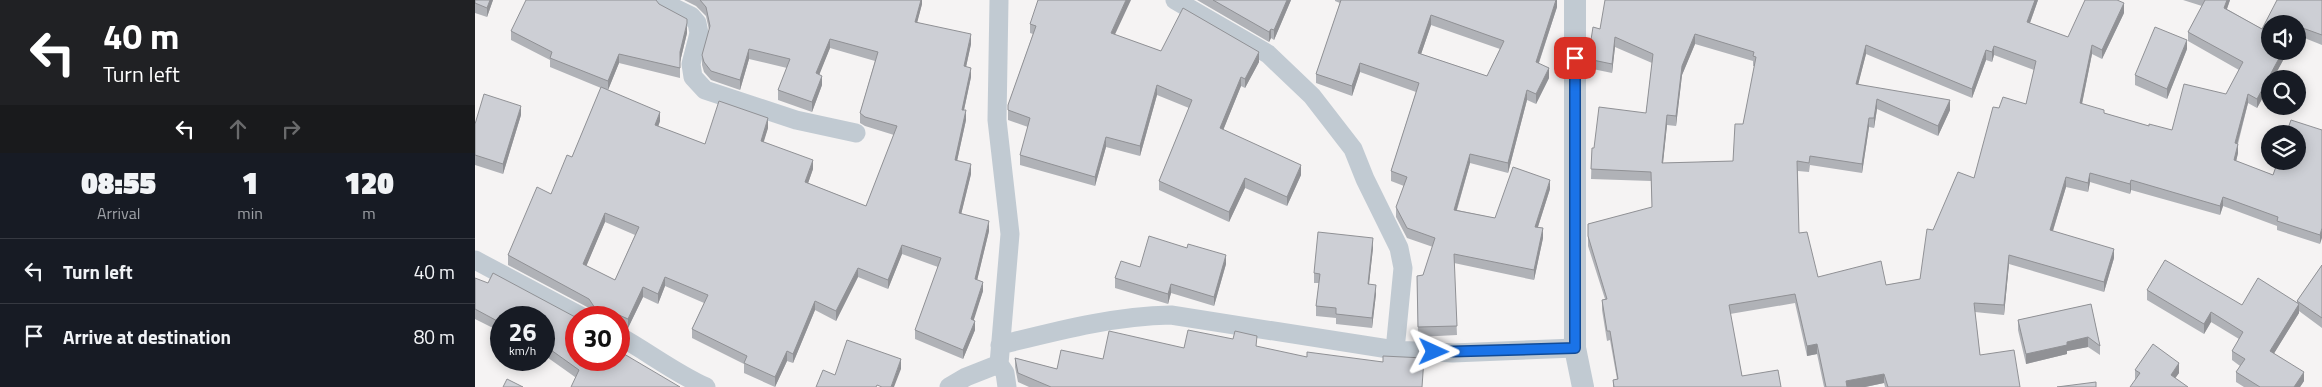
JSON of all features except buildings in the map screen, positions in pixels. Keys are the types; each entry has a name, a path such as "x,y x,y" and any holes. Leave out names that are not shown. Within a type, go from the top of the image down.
{"street":[{"path":"662,0 664,4 691,16 697,23 699,33 691,64 693,77 705,90 796,120 856,133"},
{"path":"999,0 997,120 1010,234 999,364 1005,374 1007,387"},
{"path":"1175,0 1268,54 1312,96 1353,149 1399,248 1403,268 1395,350"},
{"path":"1575,0 1575,348 1583,387"},
{"path":"475,260 565,308"},
{"path":"1000,345 1096,322 1141,316 1171,315 1395,350 1453,353 1575,348"},
{"path":"630,342 649,352 683,377 706,387"},
{"path":"949,387 965,377 999,364"}],"route":[{"path":"1434,352 1453,353 1575,348 1575,58"}]}
